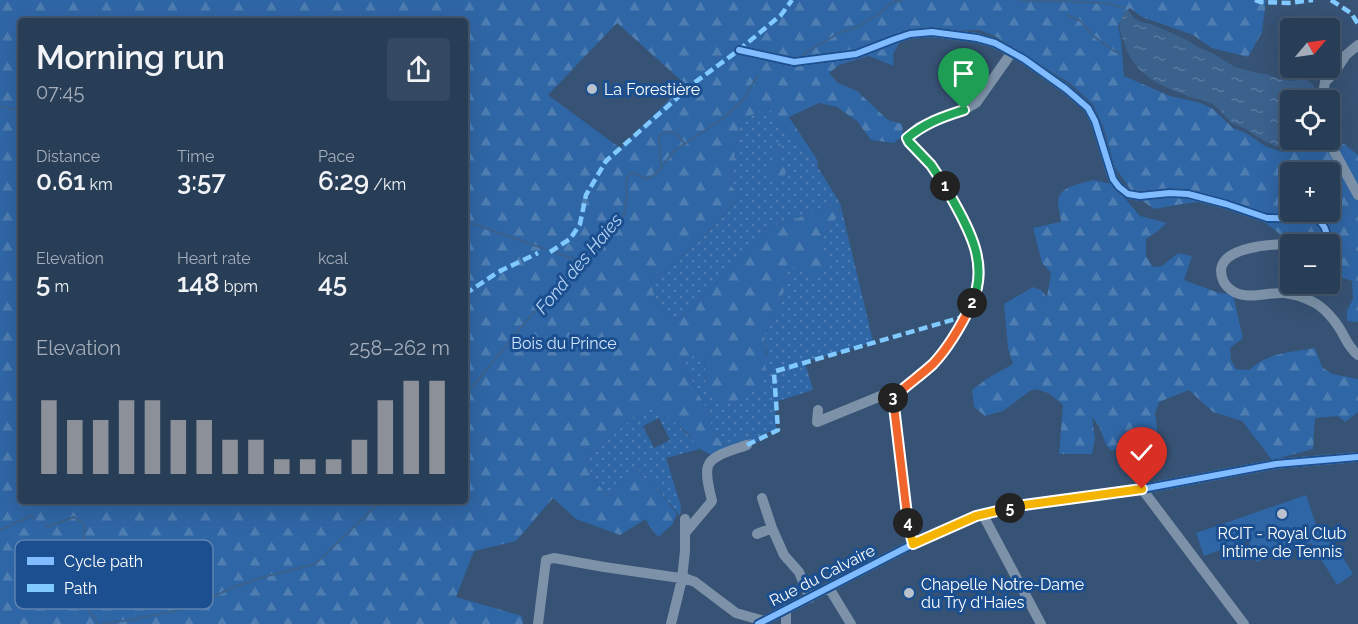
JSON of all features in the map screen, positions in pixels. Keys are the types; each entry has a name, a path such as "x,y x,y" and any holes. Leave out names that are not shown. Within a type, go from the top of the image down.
{"street":[{"path":"739,50 794,62 856,54 910,34 932,32 977,38 995,43 1066,88 1088,108 1095,122 1113,179 1128,194 1140,196 1188,194 1226,204 1267,219 1317,219 1327,234"},
{"path":"1324,90 1325,82 1346,55 1358,45"},
{"path":"893,398 934,363 946,347 966,316 977,289 980,272 971,238 961,216 931,165 907,138 934,120 964,110 976,103 1012,52"},
{"path":"1333,150 1358,195"},
{"path":"1280,244 1236,252 1228,256 1223,262 1221,277 1225,285 1241,295 1280,293"},
{"path":"1288,294 1316,304 1332,318 1348,345 1358,355"},
{"path":"818,410 817,422 888,393 893,398 907,521 913,544"},
{"path":"685,533 712,501 708,466 713,459 724,453 747,446"},
{"name":"Rue du Calvaire","path":"538,624 546,561 554,558 687,579 736,613 761,622 913,544 976,516 1024,505 1142,489 1276,464 1358,456"},
{"path":"1142,489 1244,624"},
{"name":"Rue du Calvaire","path":"762,498 784,555 799,572 810,598"},
{"path":"983,515 1041,624"},
{"path":"671,624 682,579 685,519"},
{"path":"758,534 772,528"},
{"path":"829,588 851,624"},
{"path":"786,609 786,624"}],"green space":[{"name":"Bois du Prince","path":"0,0 1266,0 1262,32 1248,57 1212,48 1193,35 1142,17 1130,8 1124,13 1118,27 1124,76 1170,96 1201,103 1213,109 1233,128 1246,133 1265,146 1282,152 1340,150 1340,145 1344,144 1358,155 1358,322 1347,321 1347,311 1353,299 1352,281 1340,277 1340,234 1280,234 1250,211 1208,201 1154,209 1134,195 1115,167 1103,126 1093,104 1071,84 995,36 979,30 941,31 902,38 893,54 894,66 869,56 839,65 829,73 838,83 857,91 888,120 902,124 903,135 894,143 871,140 857,121 837,107 819,103 789,117 818,161 817,166 768,107 740,121 730,185 739,195 698,241 651,281 661,310 678,319 696,304 769,227 840,203 839,214 819,242 828,260 821,270 809,279 801,270 787,264 782,299 764,335 766,361 761,387 732,403 716,401 706,389 704,352 682,360 711,415 711,429 720,438 722,444 771,435 720,460 700,449 685,431 649,403 587,459 591,474 607,496 613,494 618,482 637,464 641,476 652,482 677,514 672,525 658,537 646,519 620,535 576,519 553,498 516,541 474,551 456,597 522,616 523,624 0,624","holes":["617,23 685,84 620,148 548,95"]},
{"path":"768,107 817,166 840,203 769,227 696,304 678,319 671,317 665,314 658,305 651,281 699,241 739,195 730,185 740,121"},
{"path":"779,142 782,146 777,160 787,170 784,177 772,182 767,178 767,164 773,159 772,145"},
{"path":"1094,180 1111,184 1140,216 1167,223 1146,239 1146,256 1153,267 1162,266 1178,253 1192,256 1184,280 1216,292 1233,295 1243,338 1230,348 1231,360 1236,369 1249,370 1271,357 1315,348 1322,367 1332,374 1358,379 1358,412 1345,422 1338,416 1315,418 1313,449 1272,460 1242,421 1213,412 1189,390 1159,402 1155,413 1158,435 1151,444 1135,447 1126,445 1112,451 1106,445 1099,426 1092,417 1095,439 1092,454 1059,454 1063,405 1050,394 1037,389 1030,391 1003,411 985,416 974,407 972,390 1013,364 1008,348 1004,304 1033,287 1041,290 1047,297 1051,273 1042,263 1033,228 1060,222 1058,201 1062,192 1072,186"},
{"path":"840,203 873,341 805,362 813,390 775,402 776,429 756,438 721,444 720,438 711,429 711,415 682,360 704,351 706,389 767,355 764,335 782,299 787,263 801,270 827,260 819,242 839,214"},
{"path":"649,402 663,412 700,449 666,458 681,506 680,516 652,482 641,476 637,465 618,482 613,494 607,496 591,474 587,459","holes":["659,418 670,440 654,448 643,426"]},
{"name":"RCIT - Royal Club Intime de Tennis","path":"1306,495 1321,539 1330,536 1353,574 1337,585 1311,543 1256,562 1248,540 1204,556 1196,533"}],"water":[{"path":"1128,10 1134,18 1141,22 1183,38 1235,67 1280,79 1309,81 1314,86 1313,90 1280,90 1280,147 1273,145 1232,123 1212,104 1188,97 1145,74 1133,62 1125,45 1121,35 1121,20"}],"waterway":[{"name":"Fond des Haies","path":"802,58 803,54 841,32 859,26 893,2 902,0"},
{"name":"Fond des Haies","path":"1020,0 1107,3 1124,8"},
{"path":"1067,15 1081,21 1092,35 1120,53"},
{"name":"Fond des Haies","path":"468,392 528,319 594,252 624,215 626,180 631,172 647,179 653,176 674,151 722,119 743,100 758,75"},
{"path":"0,106 18,110"},
{"path":"661,168 659,136 665,132 676,133 685,144"},
{"path":"468,222 545,249"},
{"path":"554,252 583,262"},
{"name":"Fond des Haies","path":"213,597 267,576 315,564 378,504"},
{"name":"Fond des Haies","path":"0,530 31,516 34,518"},
{"name":"Fond des Haies","path":"45,525 48,527 74,517 85,525 84,540"},
{"name":"Fond des Haies","path":"88,609 98,624"},
{"name":"Fond des Haies","path":"102,624 183,609"}],"marked path":[{"path":"550,252 570,239 580,224 586,195 606,161 694,83 781,15 792,0"},
{"path":"1255,0 1289,3 1313,0"},
{"path":"1331,0 1351,13 1358,24"},
{"path":"468,292 498,272 538,253"},
{"path":"747,445 778,430 774,373 776,371 966,316"}],"cycle path":[{"path":"739,50 794,62 856,54 910,34 932,32 977,38 995,43 1024,59 1088,108 1095,121 1113,179 1128,194 1140,196 1188,194 1267,218 1317,219 1323,225 1326,234"},
{"path":"758,624 913,544 976,516 1024,505 1142,489 1276,464 1358,457"}],"place":[{"name":"La Forestière","path":"592,89"},
{"name":"RCIT - Royal Club Intime de Tennis","path":"1282,514"},
{"name":"Chapelle Notre-Dame du Try d'Haies","path":"909,593"}],"route":[{"path":"964,110 934,120 907,138 931,165 945,186 971,238 980,272 977,289 966,316 946,347 934,363 893,398 907,521 913,544 976,516 1024,505 1142,489"}]}
